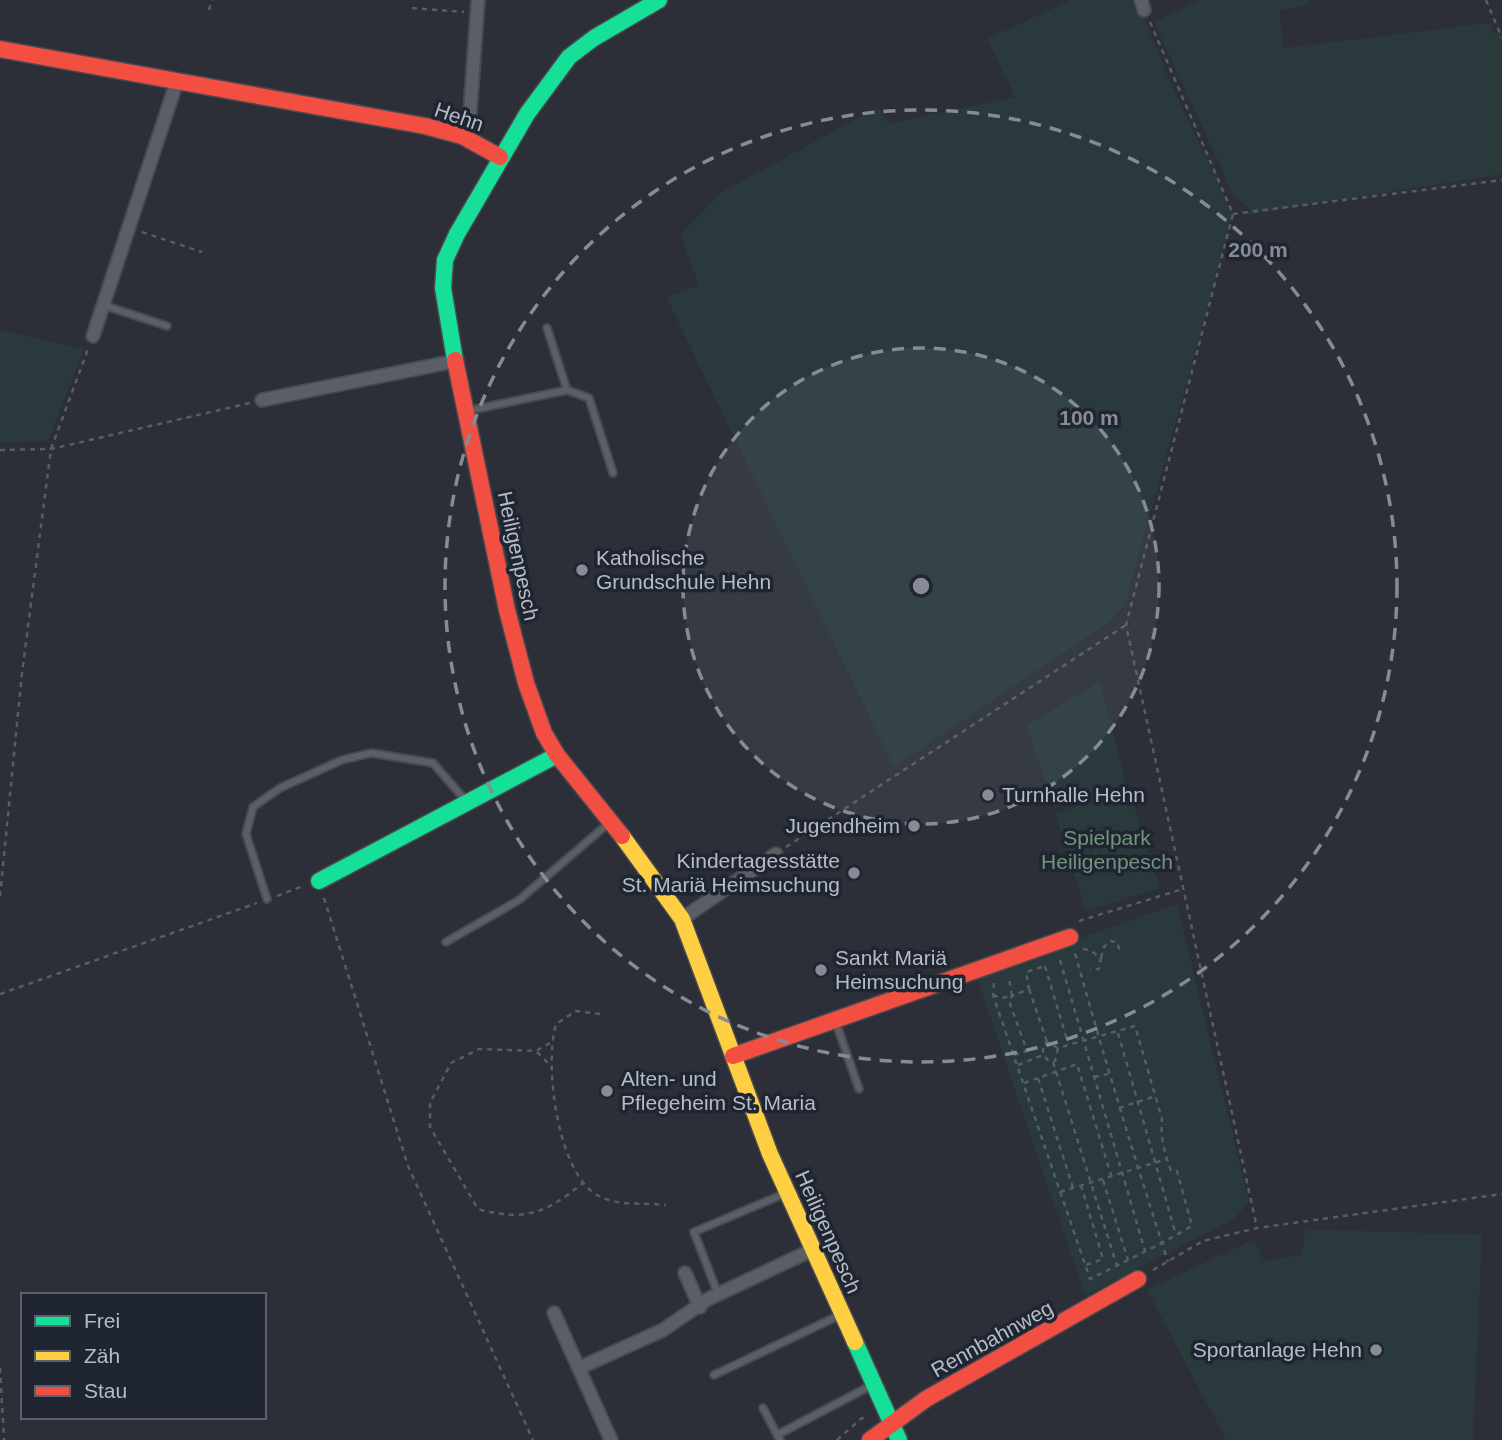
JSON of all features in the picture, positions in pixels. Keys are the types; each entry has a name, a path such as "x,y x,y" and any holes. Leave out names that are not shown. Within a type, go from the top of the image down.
{"street":[{"name":"Hehn","path":"0,49 461,136 500,157 569,57 594,38 659,0"},
{"path":"461,136 470,113 478,6"},
{"path":"93,336 177,81"},
{"name":"Heiligenpesch","path":"500,157 445,260 443,288 455,361 507,610 526,683 544,733 557,755 611,821 682,919 787,1192 899,1440"},
{"path":"262,400 455,361"},
{"path":"319,881 557,755"},
{"path":"682,919 776,854"},
{"path":"733,1056 1019,956 1072,944"},
{"path":"579,1368 663,1330 718,1294 812,1250"},
{"path":"685,1273 700,1307"},
{"name":"Rennbahnweg","path":"870,1440 926,1399 1138,1279"},
{"path":"554,1313 611,1440"}],"lane":[{"path":"103,305 167,326"},
{"path":"547,328 567,390"},
{"path":"466,411 567,390 589,397 613,473"},
{"path":"267,899 246,834 253,807 280,788 342,760 371,753 433,763 467,802"},
{"path":"446,942 519,900 611,821"},
{"path":"835,1021 859,1088"},
{"path":"718,1294 694,1232 787,1192"},
{"path":"714,1375 842,1314"},
{"path":"763,1408 779,1438 874,1384"}],"path":[{"path":"209,10 212,0"},
{"path":"1486,0 1502,38"},
{"path":"1143,5 1233,214 1126,625 1256,1228"},
{"path":"412,8 478,6"},
{"path":"1233,214 1502,180"},
{"path":"128,228 202,252"},
{"path":"0,897 22,673 51,449 93,336"},
{"path":"0,450 51,449 262,400"},
{"path":"776,854 1126,625"},
{"path":"0,994 319,881 408,1166 533,1440"},
{"path":"1168,1262 1119,1108 1070,930 1074,922 1183,889"},
{"path":"1090,970 1099,970 1104,947 1110,941 1117,942 1120,952"},
{"path":"1024,972 1059,957 1072,944"},
{"path":"1072,944 1090,950 1101,958"},
{"path":"999,978 993,985 993,995 1090,1279 1192,1226 1177,1171 1171,1171 1167,1159 1156,1096 1135,1026 1058,1048 1047,1042 1019,956"},
{"path":"1059,957 1145,1251"},
{"path":"1048,963 1069,1045"},
{"path":"1004,975 1010,974 1012,996 1009,1001 1027,1051 1014,1055"},
{"path":"993,995 1001,998 1029,989"},
{"path":"600,1014 576,1011 556,1024 550,1044 563,1139 583,1183 595,1194 613,1202 666,1205"},
{"path":"1118,1032 1176,1235"},
{"path":"1043,1055 1043,1046 1047,1042"},
{"path":"550,1044 536,1051 479,1049 451,1063 430,1103 430,1127 478,1209 508,1217 536,1213 561,1201 583,1183"},
{"path":"1053,1062 1057,1058 1058,1048"},
{"path":"536,1051 552,1068"},
{"path":"1043,1055 1053,1062 1117,1266"},
{"path":"1018,1065 1043,1055"},
{"path":"1024,1083 1077,1063 1111,1175"},
{"path":"1084,1086 1109,1073"},
{"path":"1038,1078 1073,1188"},
{"path":"1119,1108 1156,1096"},
{"path":"1060,1192 1167,1159"},
{"path":"1103,1178 1128,1260"},
{"path":"1081,1185 1103,1259 1085,1266"},
{"path":"1138,1279 1203,1241 1256,1228 1502,1194"},
{"path":"0,1368 4,1440"}],"green space":[{"path":"1071,0 1137,0 1172,87 1233,214 1125,605 1108,623 894,767 666,297 699,285 680,235 722,192 878,107 888,124 1015,97 987,39"},
{"path":"1201,0 1309,0 1310,5 1280,10 1283,48 1489,23 1494,34 1502,31 1502,174 1247,215 1250,208 1235,198 1154,22"},
{"path":"0,330 84,349 48,441 0,443"},
{"path":"1100,681 1126,783 1054,807 1026,726"},
{"name":"Spielpark Heiligenpesch","path":"1129,790 1160,888 1086,911 1055,813"},
{"path":"1177,904 1249,1202 1234,1219 1085,1296 976,975"},
{"name":"Sportanlage Hehn","path":"1305,1229 1482,1235 1473,1440 1226,1440 1147,1290 1254,1239 1264,1261 1302,1255"}],"traffic: fast":[{"path":"455,360 443,288 445,260 457,234 527,114 569,57 594,38 659,0"},
{"path":"319,881 557,755"},
{"path":"855,1342 899,1440"}],"traffic: slow":[{"path":"622,836 682,919 770,1154 855,1342"}],"traffic: jam":[{"path":"0,49 425,126 462,136 500,157"},
{"path":"455,360 507,610 526,683 544,733 557,755 622,836"},
{"path":"733,1056 1070,937"},
{"path":"870,1440 926,1399 1138,1279"}],"place":[{"name":"Katholische Grundschule Hehn","path":"582,570"},
{"name":"Turnhalle Hehn","path":"988,795"},
{"name":"Jugendheim","path":"914,826"},
{"name":"Kindertagesstätte St. Mariä Heimsuchung","path":"854,873"},
{"name":"Sankt Mariä Heimsuchung","path":"821,970"},
{"name":"Alten- und Pflegeheim St. Maria","path":"607,1091"},
{"name":"Sportanlage Hehn","path":"1376,1350"}]}
